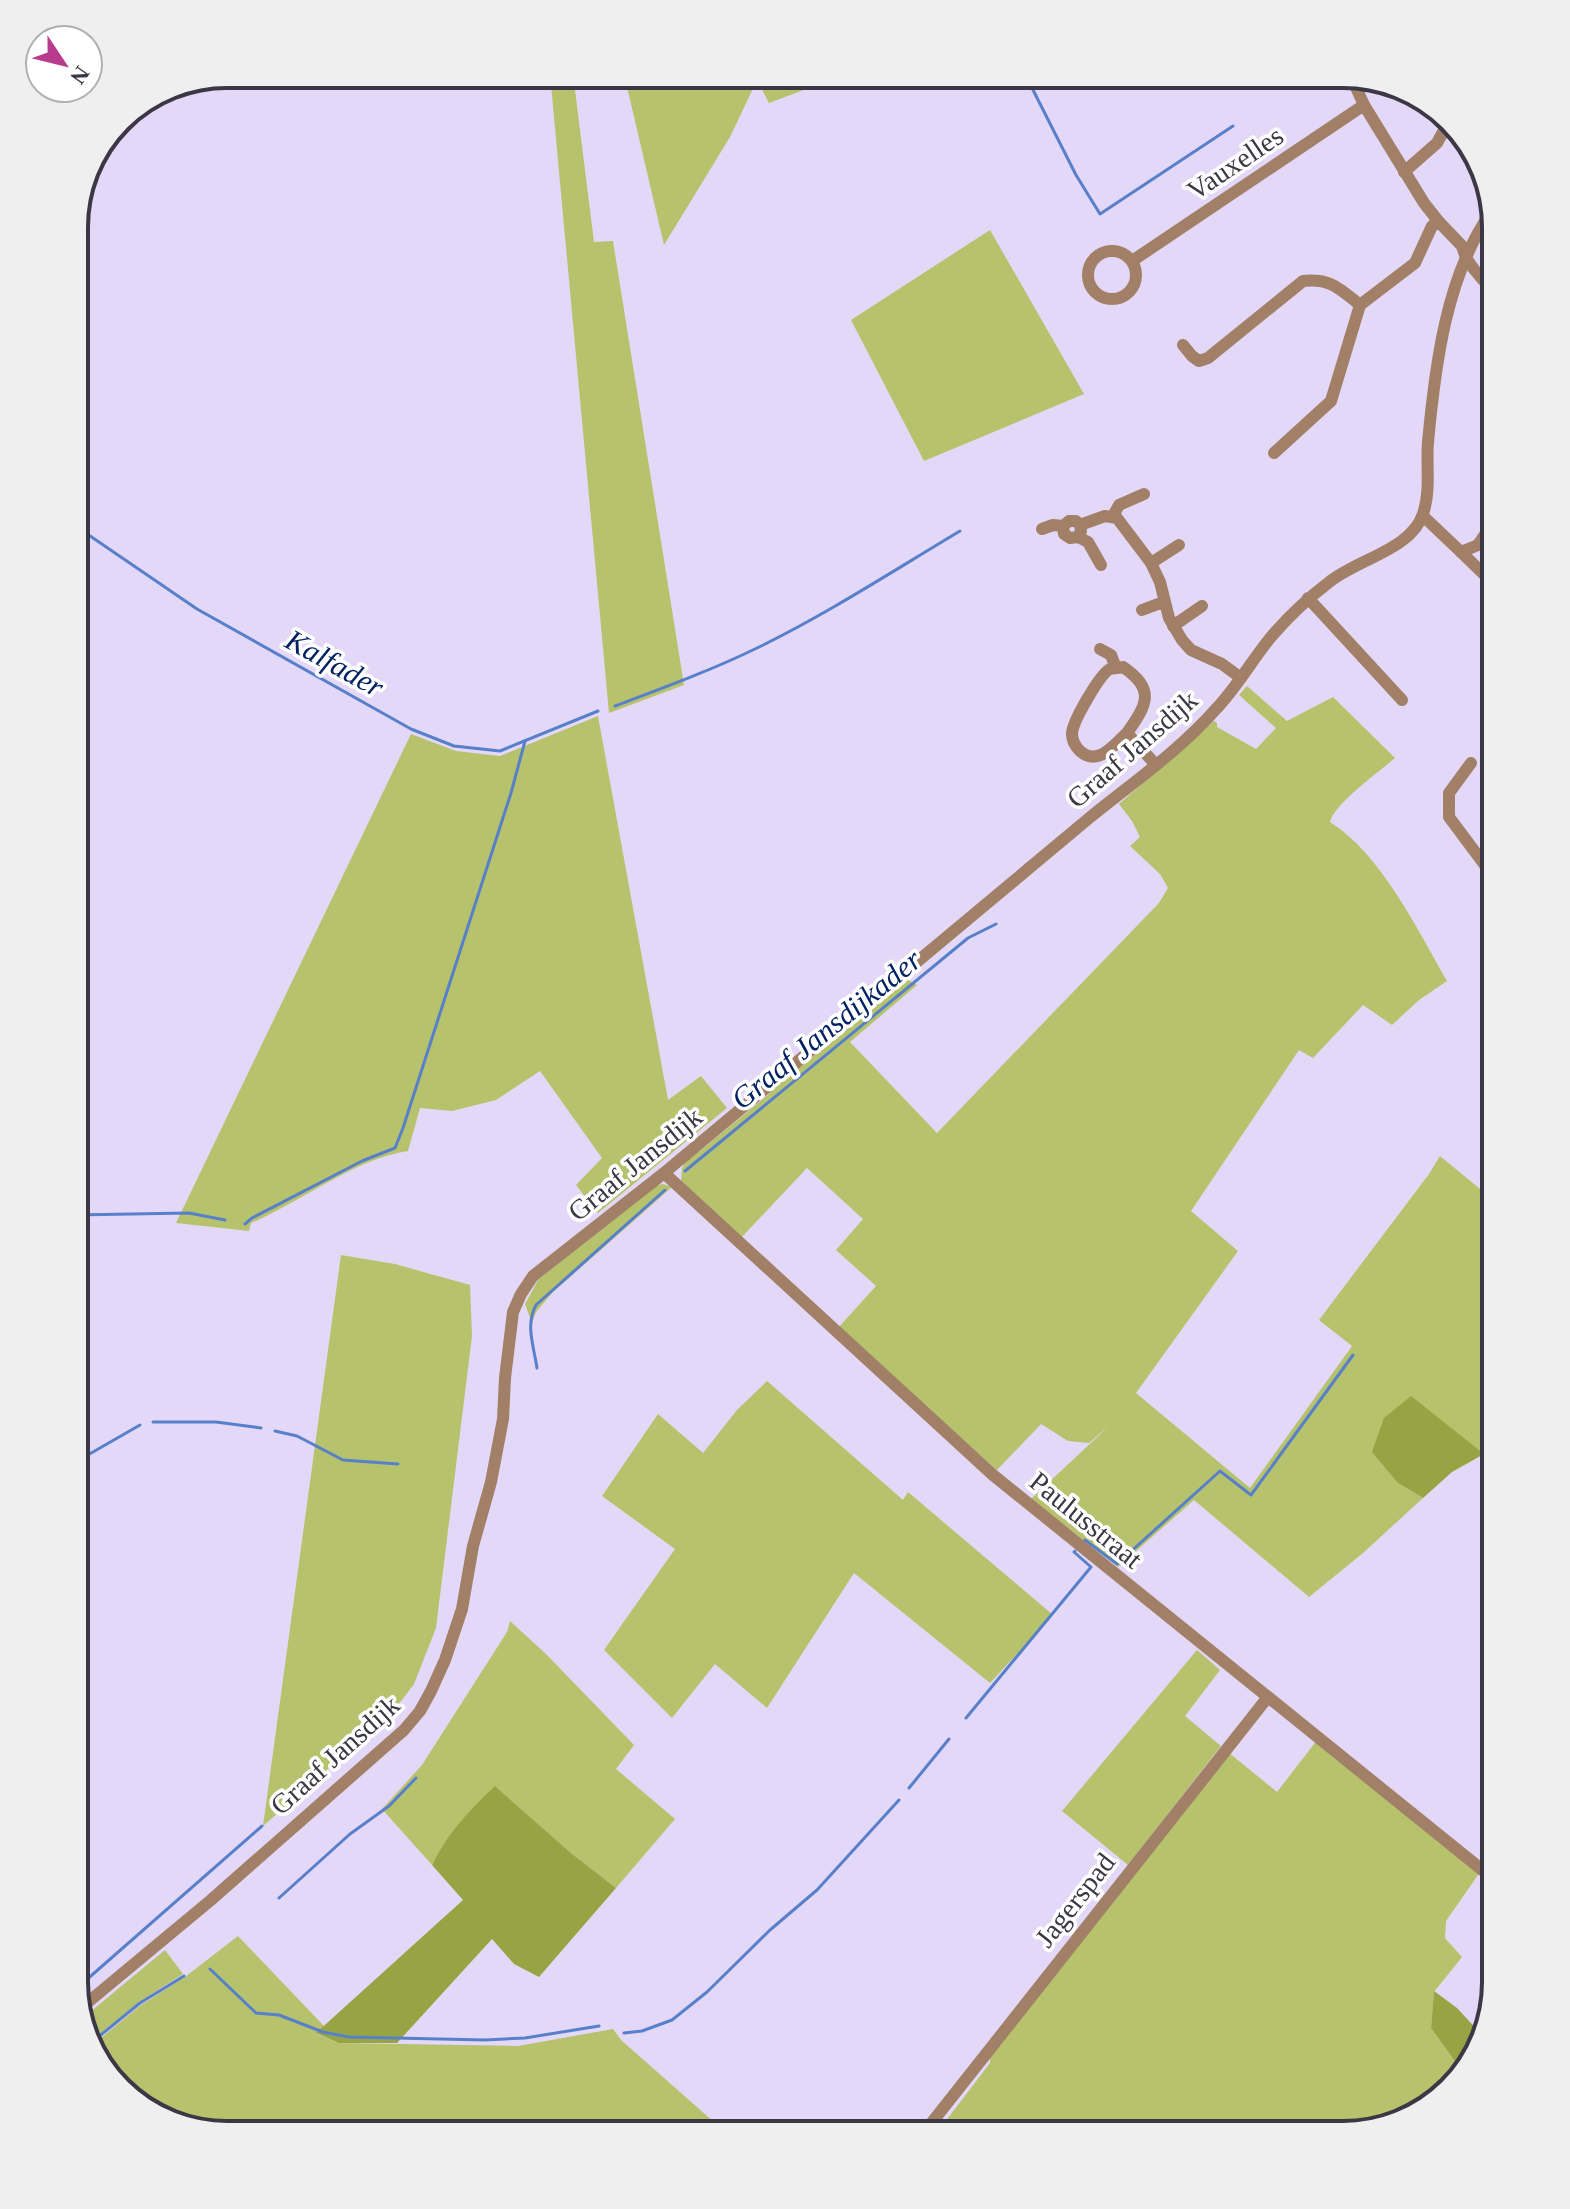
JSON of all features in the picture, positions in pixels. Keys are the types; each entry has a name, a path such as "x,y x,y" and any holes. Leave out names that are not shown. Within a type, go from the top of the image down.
{"street":[{"path":"1357,89 1404,172 1439,222 1462,246 1466,258 1482,279"},
{"name":"Vauxelles","path":"1132,261 1364,105"},
{"path":"1404,172 1437,143 1443,131"},
{"path":"1274,453 1331,401 1360,305 1415,263 1432,226 1439,222"},
{"path":"1482,225 1466,258 1447,316 1434,381 1427,455 1429,493 1423,516 1482,572"},
{"path":"1183,345 1199,361 1208,358 1303,281 1318,280 1334,284 1360,305"},
{"path":"1113,516 1119,505 1144,494"},
{"path":"1042,529 1053,525 1063,526 1066,536 1070,538 1105,516 1113,516 1123,524 1151,563 1173,626 1191,650 1222,664 1241,678"},
{"name":"Graaf Jansdijk","path":"89,2001 211,1900 404,1730 420,1711 445,1660 462,1609 473,1546 491,1482 503,1419 513,1312 533,1276 664,1173 1156,765 1205,721 1272,636 1308,598 1360,562 1402,542 1416,529 1423,516"},
{"path":"1079,531 1101,565"},
{"path":"1461,552 1478,545 1482,539"},
{"path":"1151,563 1179,545"},
{"path":"1308,598 1402,700"},
{"path":"1142,610 1165,604"},
{"path":"1173,626 1202,606"},
{"path":"1100,649 1111,655 1116,668"},
{"path":"1123,667 1142,682 1146,692 1138,717 1127,733 1105,754 1096,757 1081,751 1072,737 1073,725 1097,684 1111,669 1123,667"},
{"path":"1127,733 1156,765"},
{"path":"1471,763 1449,793 1449,817 1482,861"},
{"name":"Paulusstraat","path":"664,1173 993,1475 1482,1870"},
{"name":"Jagerspad","path":"933,2121 1268,1697"}],"green space":[{"path":"551,88 575,88 594,242 613,241 684,685 609,713"},
{"path":"627,88 753,88 730,137 664,245"},
{"path":"761,88 809,88 769,103"},
{"path":"990,230 1084,394 924,461 851,320"},
{"path":"1247,686 1287,721 1333,697 1395,758 1348,797 1330,822 1366,853 1382,873 1447,981 1419,1000 1392,1025 1363,1005 1313,1058 1299,1050 1191,1211 1238,1251 1136,1393 1250,1488 1352,1346 1319,1320 1440,1156 1482,1190 1482,1455 1398,1483 1423,1498 1309,1597 1194,1500 1118,1567 1031,1499 1110,1425 1089,1443 1068,1441 1041,1424 997,1470 838,1328 876,1286 836,1250 863,1219 807,1168 739,1240 681,1184 686,1160 770,1093 770,1089 798,1065 802,1066 908,980 917,985 850,1042 937,1133 1159,903 1168,888 1160,874 1130,846 1140,837 1119,804 1214,721 1217,727 1256,749 1276,728 1239,695"},
{"path":"598,716 668,1100 701,1076 727,1108 598,1213 576,1185 602,1158 540,1071 496,1100 452,1111 420,1108 408,1151 388,1155 349,1171 251,1223 249,1231 176,1223 411,734 456,751 500,756"},
{"path":"663,1184 672,1187 552,1293 536,1312 532,1323 525,1304 538,1280 653,1186"},
{"path":"341,1255 395,1264 470,1285 472,1336 436,1628 414,1684 402,1700 263,1826"},
{"path":"767,1381 903,1500 908,1492 1053,1615 990,1683 854,1573 767,1708 715,1664 672,1718 604,1650 675,1549 602,1496 658,1414 703,1453 737,1410"},
{"path":"1411,1396 1482,1455 1452,1472 1423,1498 1398,1483 1372,1452 1384,1418"},
{"path":"510,1621 634,1745 616,1769 675,1819 616,1888 496,1787 460,1823 432,1865 382,1809 422,1765 507,1632"},
{"path":"1197,1650 1220,1670 1185,1716 1221,1746 1128,1865 1062,1811"},
{"path":"1321,1735 1482,1865 1446,1921 1445,1938 1462,1957 1434,1992 1431,2028 1456,2062 1441,2080 1396,2110 1361,2120 946,2121 990,2063 990,2057 1228,1752 1277,1792"},
{"path":"495,1786 616,1888 539,1977 514,1964 492,1939 397,2043 339,2043 316,2033 463,1900 432,1865 452,1832"},
{"path":"238,1936 324,2026 317,2034 339,2043 518,2046 613,2029 621,2040 713,2121 218,2121 183,2114 158,2102 129,2080 101,2038 141,2005 185,1977"},
{"path":"165,1950 183,1974 139,2002 99,2035 91,2011"},
{"path":"1434,1991 1457,2008 1474,2026 1456,2062 1431,2028"}],"waterway":[{"path":"1032,88 1076,175 1100,214 1233,126"},
{"name":"Kalfader","path":"615,706 723,664 783,635 960,531"},
{"name":"Kalfader","path":"88,535 197,609 411,729 454,746 500,751 598,711"},
{"path":"245,1224 362,1161 395,1148 511,793 525,741"},
{"name":"Graaf Jansdijkader","path":"685,1171 968,938 996,924"},
{"name":"Graaf Jansdijkader","path":"537,1368 531,1328 536,1305 665,1190"},
{"path":"88,1215 189,1213 225,1220"},
{"path":"1085,1540 1117,1564 1220,1471 1251,1495 1353,1355"},
{"path":"153,1422 216,1422 261,1428"},
{"path":"88,1455 140,1425"},
{"path":"275,1431 297,1436 343,1460 398,1464"},
{"path":"966,1718 1091,1567 1075,1551"},
{"path":"909,1788 949,1739"},
{"name":"Graaf Jansdijkader","path":"279,1898 350,1834 389,1806 416,1778"},
{"path":"624,2033 642,2031 672,2020 707,1992 770,1930 817,1890 899,1800"},
{"path":"88,1978 262,1826"},
{"path":"210,1969 256,2013 279,2015 323,2032 349,2037 485,2040 525,2038 599,2026"},
{"name":"Graaf Jansdijkader","path":"100,2036 140,2003 184,1976"}]}
